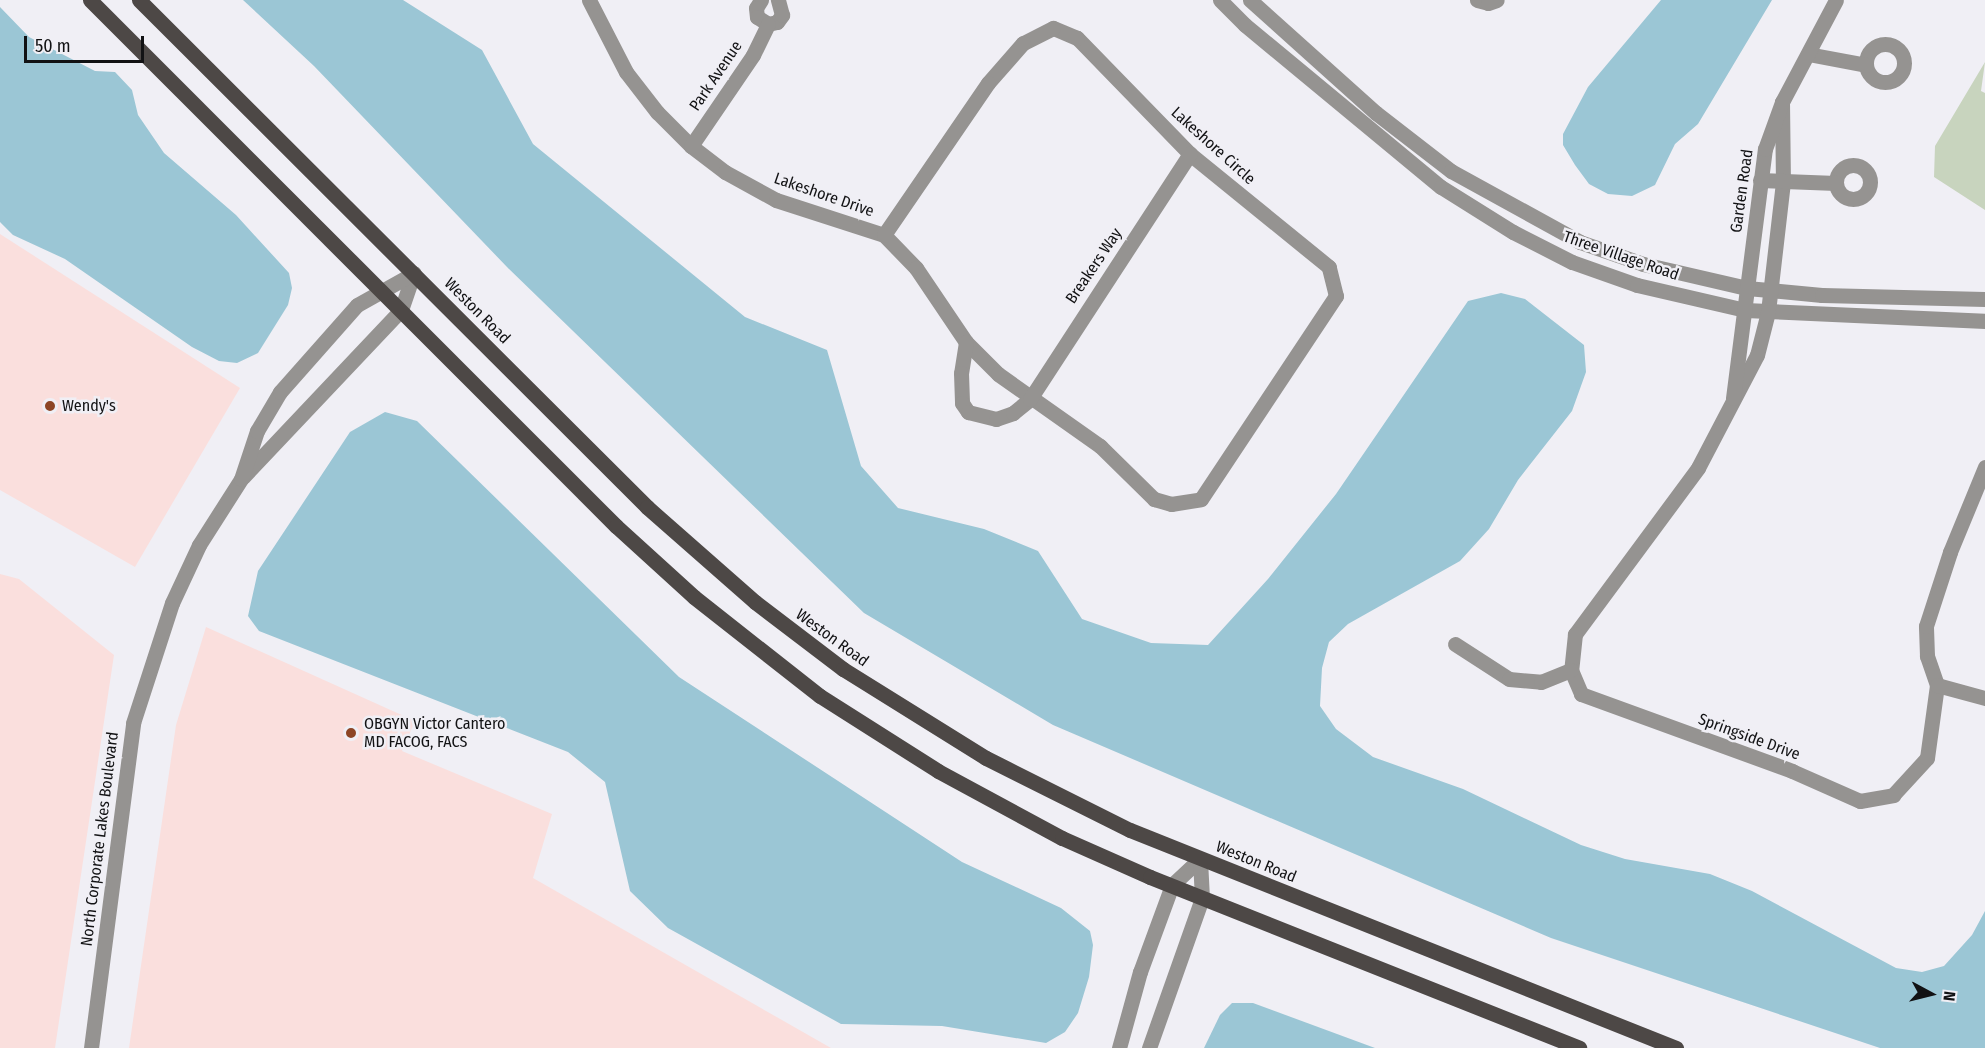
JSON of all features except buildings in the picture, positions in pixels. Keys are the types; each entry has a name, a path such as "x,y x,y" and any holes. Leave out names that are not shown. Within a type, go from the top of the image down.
{"main road":[{"path":"90,0 616,526 694,597 787,671 899,748 1062,838 1202,898 1579,1048"},
{"name":"Weston Road","path":"139,0 677,535 755,602 843,669 1032,783 1200,859 1676,1048"}],"street":[{"name":"Lakeshore Drive","path":"589,0 626,72 657,112 691,146 725,172 777,200 884,235 916,268 966,342 1030,399 1100,446 1144,493 1171,504"},
{"path":"761,0 756,8 757,17 768,24"},
{"name":"Park Avenue","path":"691,146 753,55 768,24 777,22 782,15 778,0"},
{"name":"Three Village Road","path":"1220,0 1365,128 1441,187 1513,232 1572,262 1637,285 1745,310 1985,321"},
{"name":"Three Village Road","path":"1250,0 1376,113 1451,171 1521,212 1580,242 1643,264 1747,288 1985,299"},
{"path":"1477,0 1488,3 1497,0"},
{"name":"Garden Road","path":"1747,288 1765,149 1782,102 1836,0"},
{"name":"Lakeshore Circle","path":"884,235 988,83 1023,43 1053,28 1077,38 1190,154 1329,267 1336,296 1201,499 1171,504"},
{"path":"1808,54 1866,65"},
{"name":"Garden Road","path":"1771,290 1783,182 1782,102"},
{"name":"Breakers Way","path":"1030,399 1190,154"},
{"path":"1760,180 1836,183"},
{"name":"North Corporate Lakes Boulevard","path":"241,479 257,431 280,392 357,305 414,273"},
{"name":"North Corporate Lakes Boulevard","path":"90,1048 133,723 172,603 199,545 241,479 401,310 414,273"},
{"path":"1732,404 1747,288"},
{"path":"1455,644 1509,679 1541,682 1571,670 1575,634 1698,468 1732,404 1757,355 1771,290"},
{"path":"966,342 961,373 962,403 968,412 996,419 1013,413 1030,399"},
{"name":"Springside Drive","path":"1571,670 1581,694 1792,771 1860,801 1893,795 1927,758 1937,685 1927,656 1926,626 1950,552 1985,468"},
{"path":"1937,685 1985,698"},
{"path":"1119,1048 1140,972 1172,885 1200,859"},
{"path":"1149,1048 1202,898 1200,859"}],"shaded area":[{"path":"0,234 240,388 135,567 0,490"},
{"path":"0,574 19,579 114,655 55,1048 0,1048"},
{"path":"206,627 415,721 402,751 552,814 533,878 831,1048 129,1048 176,725"}],"green space":[{"path":"1985,62 1981,91 1985,93 1985,210 1934,177 1935,146"}],"water":[{"path":"243,0 403,0 482,50 533,144 745,317 827,350 861,466 898,508 984,529 1038,551 1082,619 1151,643 1208,645 1268,579 1336,494 1468,301 1501,293 1525,299 1584,345 1586,372 1572,411 1518,480 1489,529 1460,561 1348,624 1329,642 1322,668 1320,706 1336,729 1373,757 1463,789 1581,845 1625,859 1710,874 1752,891 1896,968 1922,972 1944,966 1972,935 1985,911 1985,1048 1880,1048 1551,938 1053,725 864,613 507,267 314,66"},
{"path":"1661,0 1772,0 1698,124 1675,144 1655,185 1632,196 1608,194 1589,184 1563,145 1563,134 1588,87"},
{"path":"0,7 29,37 95,71 115,72 132,90 138,115 164,153 236,215 289,273 292,288 288,305 258,353 237,363 219,361 192,347 65,259 13,235 0,222"},
{"path":"385,412 417,421 679,677 962,862 1061,908 1090,931 1093,945 1089,977 1078,1013 1065,1032 1046,1043 942,1026 841,1024 668,928 630,891 605,782 568,752 259,631 248,616 258,571 350,432"},
{"path":"1232,1003 1253,1003 1375,1048 1204,1048 1220,1015"}],"place":[{"name":"Wendy's","path":"50,406"},
{"name":"OBGYN Victor Cantero MD FACOG, FACS","path":"351,733"}]}
